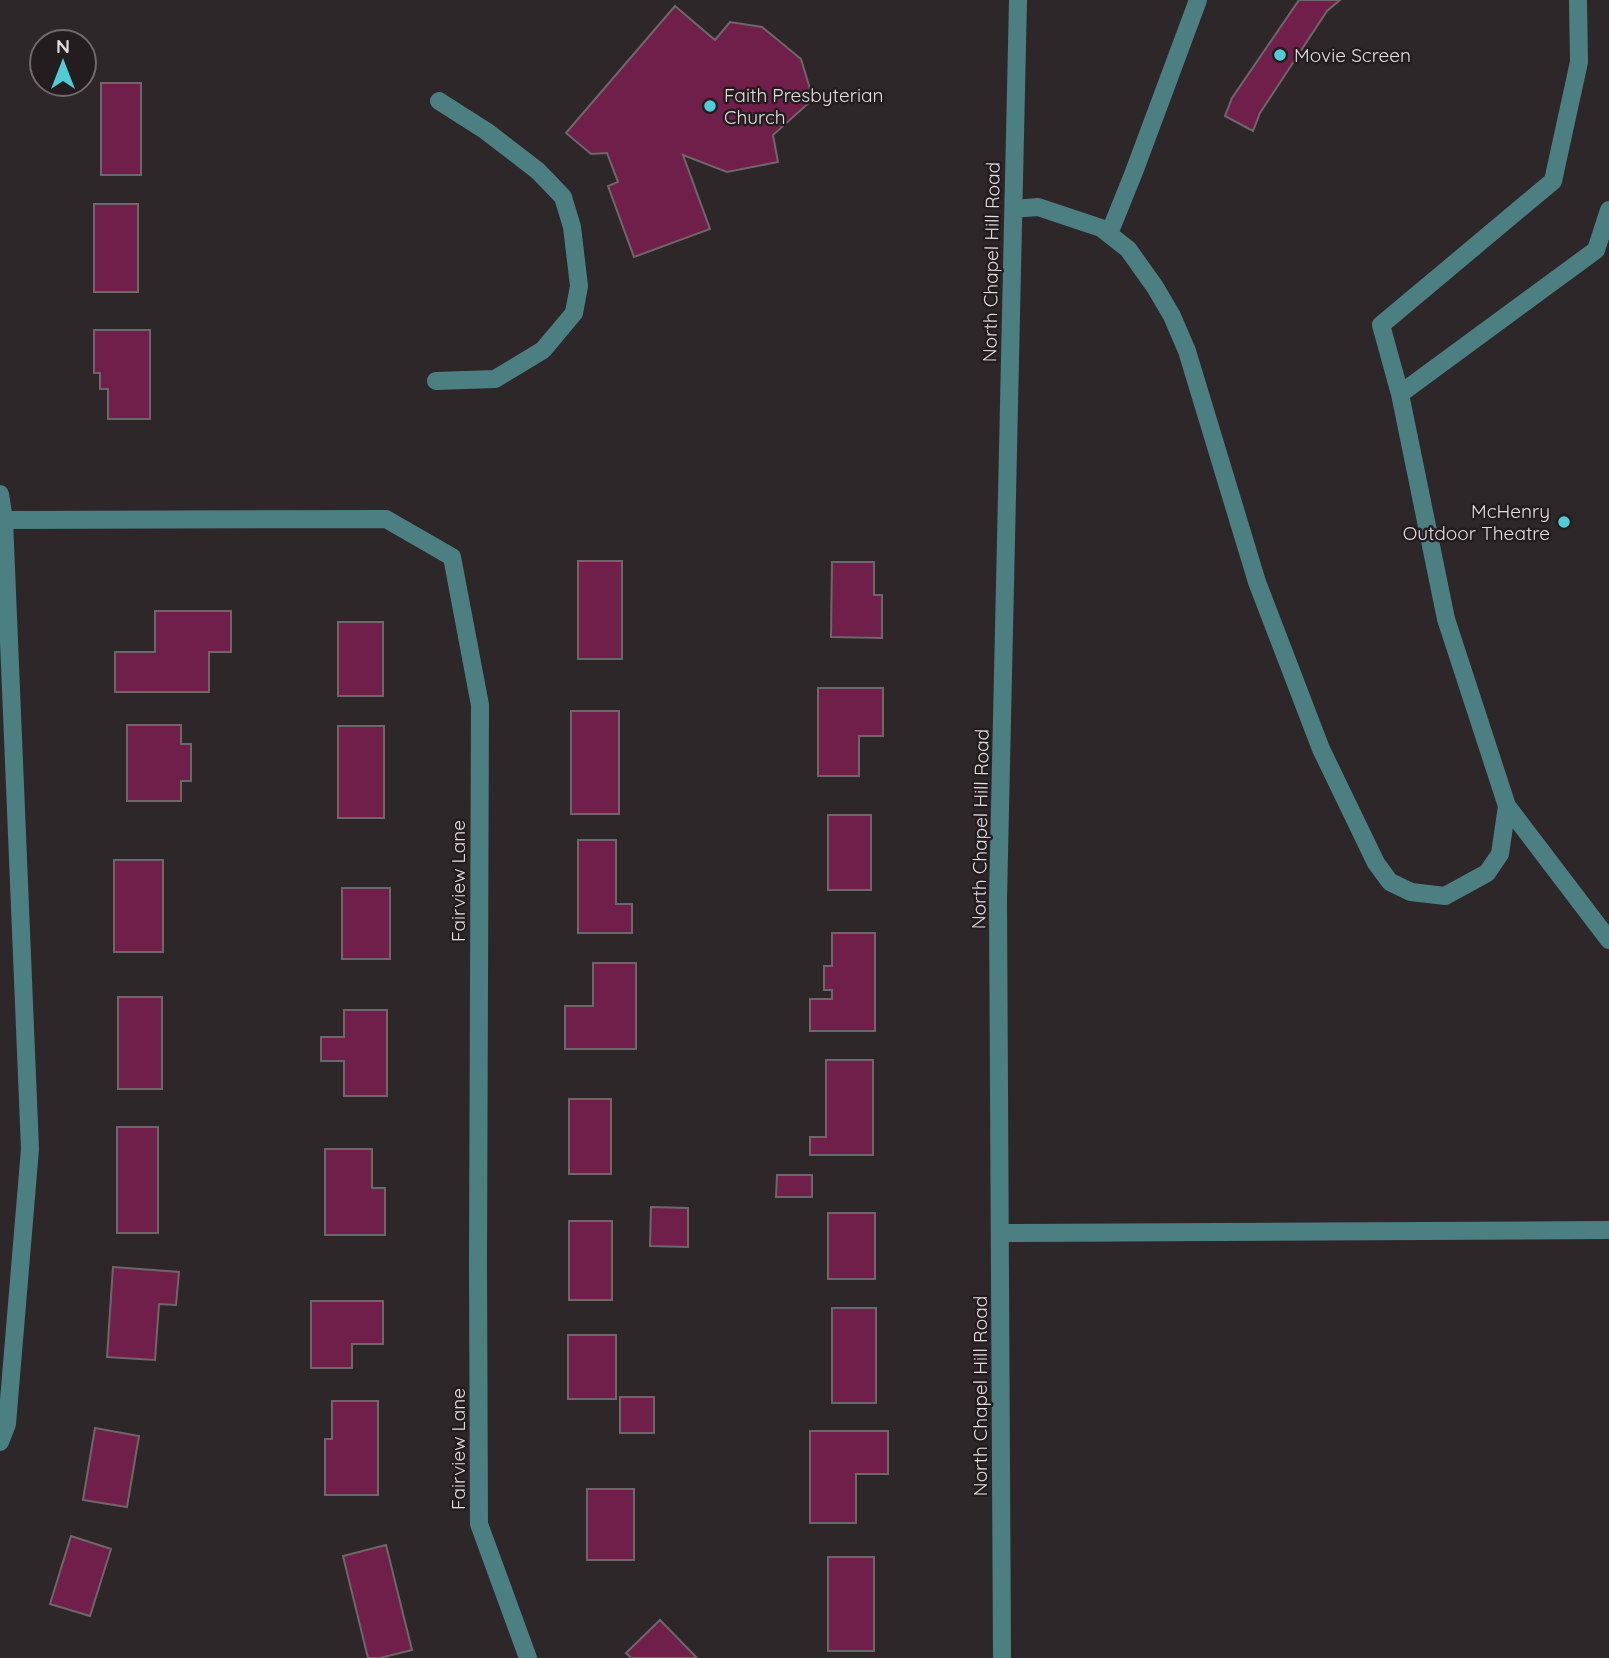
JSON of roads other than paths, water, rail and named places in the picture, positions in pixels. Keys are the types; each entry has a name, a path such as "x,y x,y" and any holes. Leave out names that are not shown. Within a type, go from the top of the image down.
{"street":[{"name":"North Chapel Hill Road","path":"1002,1658 998,899 1018,0"},
{"path":"1109,234 1198,0"},
{"path":"1578,0 1578,62 1553,181 1381,325 1400,394 1446,619 1507,806 1609,940"},
{"path":"436,381 495,379 543,350 574,313 579,286 572,227 563,197 538,171 486,131 439,101"},
{"path":"1014,209 1038,207 1101,228 1128,249 1172,316 1187,351 1257,582 1321,749 1376,863 1390,882 1411,892 1445,896 1487,873 1500,854 1507,806"},
{"path":"1400,394 1596,250 1609,210"},
{"path":"0,494 4,520 30,1149 7,1424 0,1442"},
{"name":"Fairview Lane","path":"4,520 386,519 452,557 480,705 479,1524 528,1658"},
{"path":"1000,1233 1609,1230"}],"place":[{"name":"Movie Screen","path":"1280,55"},
{"name":"Faith Presbyterian Church","path":"710,106"},
{"name":"McHenry Outdoor Theatre","path":"1564,522"}]}
